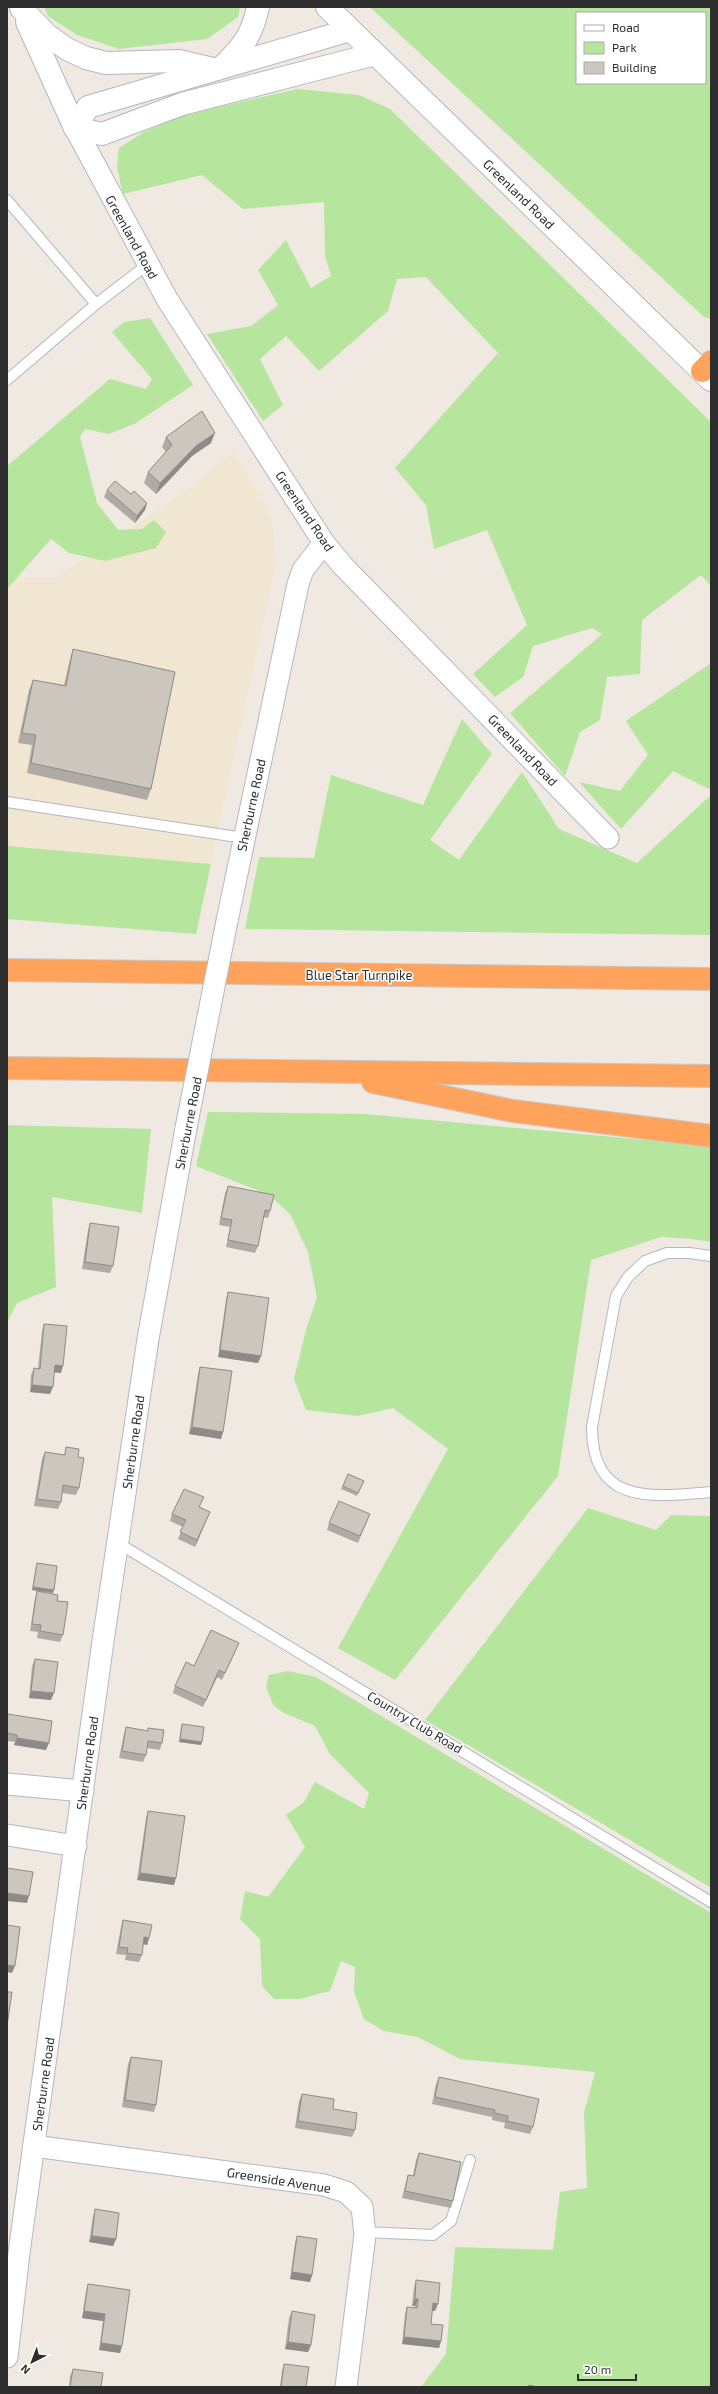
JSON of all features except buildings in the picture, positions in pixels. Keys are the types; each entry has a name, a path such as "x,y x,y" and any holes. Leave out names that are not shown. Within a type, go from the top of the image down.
{"highway":[{"name":"Blue Star Turnpike","path":"7,970 711,979"},
{"path":"7,1068 711,1076"},
{"path":"329,1072 513,1111 711,1136"}],"street":[{"path":"219,67 246,43 254,24 258,7"},
{"name":"Greenland Road","path":"327,7 708,371"},
{"path":"21,8 47,35 67,49 86,58 106,63 180,61 219,67"},
{"path":"21,8 76,128"},
{"path":"76,128 88,107 219,67 350,30"},
{"path":"76,128 102,134 182,104 375,54"},
{"name":"Greenland Road","path":"76,128 147,265 167,299 324,543 353,576 608,838"},
{"name":"Sherburne Road","path":"7,2357 34,2146 83,1791 148,1339 186,1128 227,920 298,584 303,570 324,543"},
{"path":"7,1784 83,1791"},
{"path":"7,1835 76,1846"},
{"name":"Greenside Avenue","path":"34,2146 324,2185 346,2192 362,2208 364,2232 346,2387"}],"lane":[{"path":"7,200 96,304"},
{"path":"7,380 96,304 147,265"},
{"path":"7,802 244,838"},
{"path":"711,1256 689,1253 667,1253 645,1262 628,1277 616,1296 592,1426 592,1447 600,1466 612,1484 633,1494 657,1496 711,1492"},
{"name":"Country Club Road","path":"118,1543 711,1902"},
{"path":"364,2232 433,2235 451,2221 470,2160"}],"shaded area":[{"path":"234,452 272,518 275,567 199,914 7,910 7,578 57,577 182,494"}],"green space":[{"path":"44,7 240,7 238,17 207,39 119,49 77,35 48,16"},
{"path":"370,7 711,7 711,319 704,317"},
{"path":"298,89 359,95 390,109 711,422 711,586 701,575 642,620 640,674 607,677 600,720 580,732 565,776 510,713 602,634 592,628 533,646 523,677 495,697 473,674 527,625 487,530 434,549 426,505 395,468 498,353 426,277 397,279 388,311 319,371 286,336 260,359 283,405 263,421 207,334 251,326 278,305 258,270 286,240 311,288 331,276 325,256 324,202 243,209 202,175 123,194 117,167 119,148 144,132 186,114"},
{"path":"150,318 193,385 136,423 109,434 85,429 80,437 97,503 118,530 142,529 154,520 166,532 156,548 105,561 69,553 51,539 7,589 7,466 110,379 146,389 152,379 112,332 124,322"},
{"path":"711,663 711,790 673,771 621,829 579,782 620,791 648,755 626,721"},
{"path":"462,719 492,754 430,840 459,860 522,772 559,829 637,863 711,795 711,935 245,929 259,857 314,858 331,775 423,805"},
{"path":"7,846 211,864 196,934 7,919"},
{"path":"208,1112 365,1114 711,1146 711,1242 661,1237 591,1260 558,1476 395,1680 338,1648 448,1449 393,1408 358,1416 306,1410 294,1379 307,1326 317,1298 308,1252 290,1214 269,1195 196,1166"},
{"path":"7,1125 151,1129 142,1213 52,1197 56,1287 17,1303 7,1323"},
{"path":"588,1508 656,1530 671,1515 711,1516 710,1887 425,1720"},
{"path":"288,1671 316,1677 711,1913 711,2387 421,2387 446,2354 455,2247 553,2250 560,2192 587,2188 584,2113 595,2072 460,2059 418,2037 384,2031 364,2019 354,1992 355,1967 341,1961 330,1991 300,1999 274,1999 262,1986 260,1939 240,1919 245,1891 268,1897 305,1847 286,1815 304,1802 315,1782 364,1809 369,1793 330,1754 315,1726 284,1713 273,1705 266,1686 269,1675"}]}
